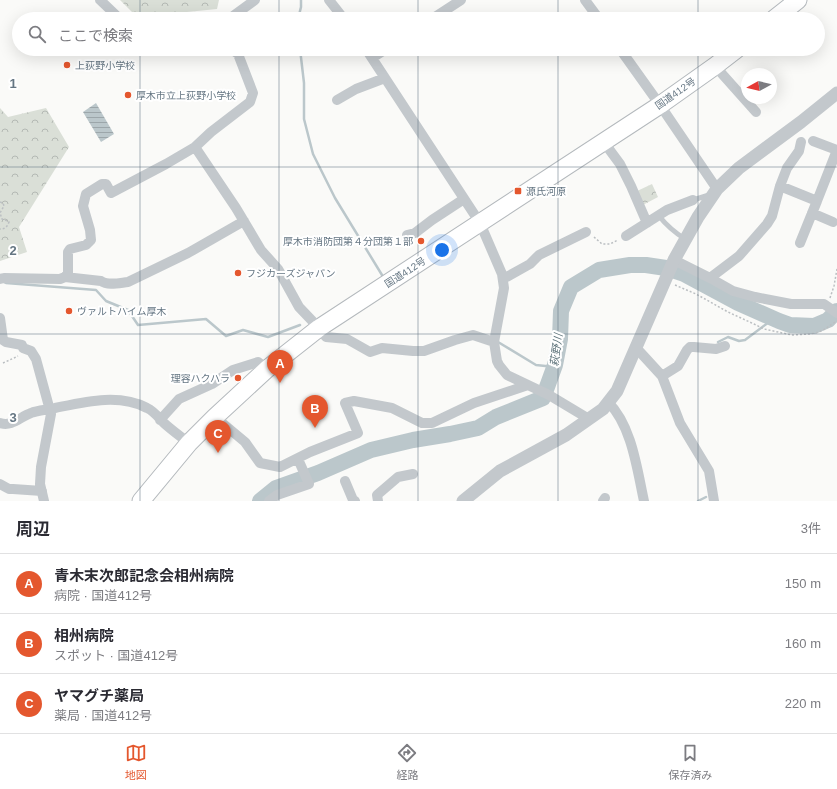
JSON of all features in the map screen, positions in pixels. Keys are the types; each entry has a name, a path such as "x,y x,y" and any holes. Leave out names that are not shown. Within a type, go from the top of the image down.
{"highway":[{"path":"783,12 798,0"},
{"name":"国道412号","path":"141,501 190,443 215,417 267,369 319,328 660,105 727,56"}],"street":[{"path":"100,0 113,12"},
{"path":"239,12 255,0"},
{"path":"329,0 338,12"},
{"path":"443,12 461,0"},
{"path":"585,0 594,12"},
{"path":"65,277 68,273 68,252 70,249 86,245 91,240 90,230 83,206 86,194 102,184 106,184 111,193 166,164 195,146 250,102 253,93 239,56"},
{"path":"375,56 372,58 480,223 502,274 504,288 494,342 499,365 507,375 549,395 589,419"},
{"path":"625,56 660,105 716,191"},
{"path":"715,66 756,112"},
{"path":"337,100 356,89 385,78"},
{"path":"471,498 500,471 566,435 603,409 618,391 674,260 698,217 716,191 739,168 837,93"},
{"path":"603,141 620,164 647,223"},
{"path":"800,243 837,150 813,141"},
{"path":"710,278 739,256 767,224 772,216 780,186 787,168 799,151 801,142"},
{"path":"195,146 236,208 261,250 278,269 299,307 326,337 347,340 370,352 382,348 424,351 473,335 494,342"},
{"path":"780,186 817,201"},
{"path":"407,235 415,233 464,199"},
{"path":"626,236 668,210 693,200"},
{"path":"812,213 833,222"},
{"path":"0,279 60,279 65,277 101,281 104,283 118,284 128,282 188,253 244,221"},
{"path":"503,279 530,264 539,254 586,232"},
{"path":"674,260 733,291 791,304 824,304 837,313"},
{"path":"0,318 3,340 22,345 24,348 31,351 36,359 51,414 41,467 40,484 43,496 9,489 0,484"},
{"path":"662,376 678,366 687,350 690,348 716,349 724,346"},
{"path":"0,347 15,349 24,348"},
{"path":"635,350 640,352 662,376 680,423 709,471 714,501"},
{"path":"160,420 179,399 212,384 233,370 258,362 267,369"},
{"path":"215,417 245,442 260,463 280,467 310,452 358,433 345,402 354,401 392,408 422,423 432,423 474,403 530,386"},
{"path":"0,423 5,425 31,413 50,409 108,400 123,400 149,408 174,432 190,443"},
{"path":"608,402 621,418 631,442 644,501"},
{"path":"269,501 277,495 308,484 298,459"},
{"path":"378,501 377,495 398,477 413,474"},
{"path":"345,481 353,500 355,501"}],"lane":[{"path":"693,200 716,191"},
{"path":"659,216 674,232 686,239"}],"path":[{"path":"0,202 3,203 4,206 0,213 2,219 9,222 8,226 4,229 0,229"},
{"path":"586,232 592,234 602,244 610,244 626,236"},
{"path":"824,304 831,297 837,269"},
{"path":"665,282 696,294 728,312 764,329 792,335 800,335 819,332 837,321"},
{"path":"3,363 17,356"}],"green space":[{"path":"120,0 219,0 217,9 187,12 132,12"},
{"path":"0,108 8,117 46,108 69,147 19,227 27,252 0,261"},
{"path":"652,184 658,197 641,206 635,192"}],"shaded area":[{"path":"96,103 114,134 101,142 83,112"}],"waterway":[{"path":"300,12 301,0"},
{"path":"301,56 304,83 304,119 313,154 335,198 382,275"},
{"name":"萩野川","path":"260,501 276,488 318,473 371,450 413,440 478,428 496,417 543,398 555,365 560,339 561,311 571,287 599,270 630,265 646,265 666,268 684,274 738,303 790,325 814,326 828,320 837,311"},
{"path":"4,282 96,290 106,301 128,310 138,325 206,319 226,336 243,330 268,337 300,325"},
{"path":"718,342 728,337 739,341 745,340 773,319"},
{"path":"498,342 536,365 555,367"},
{"path":"698,501 706,497"}],"place":[{"name":"上荻野小学校","path":"67,65"},
{"name":"厚木市立上荻野小学校","path":"128,95"},
{"name":"源氏河原","path":"518,191"},
{"name":"厚木市消防団第４分団第１部","path":"421,241"},
{"name":"フジカーズジャパン","path":"238,273"},
{"name":"ヴァルトハイム厚木","path":"69,311"},
{"name":"理容ハクハラ","path":"238,378"},
{"name":"青木末次郎記念会相州病院","path":"280,383"},
{"name":"相州病院","path":"315,428"},
{"name":"ヤマグチ薬局","path":"218,453"}]}
